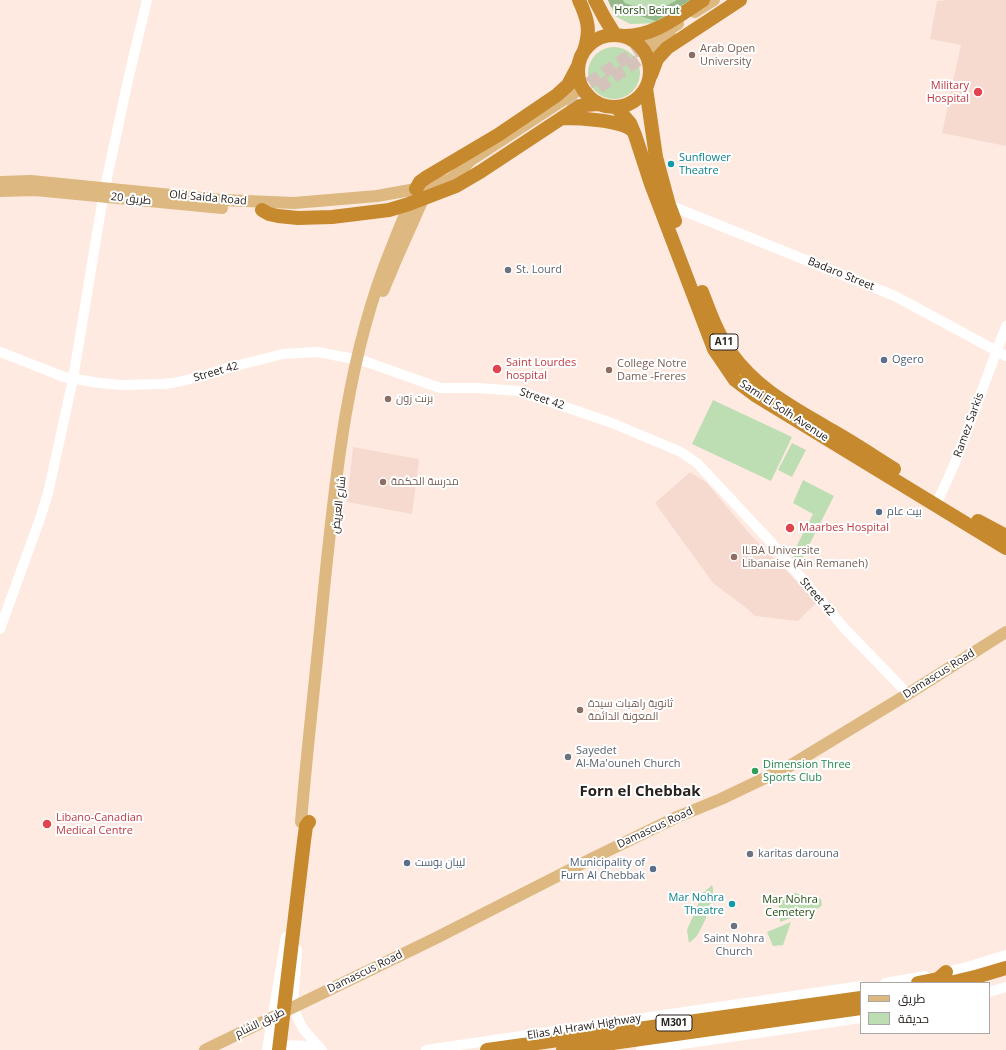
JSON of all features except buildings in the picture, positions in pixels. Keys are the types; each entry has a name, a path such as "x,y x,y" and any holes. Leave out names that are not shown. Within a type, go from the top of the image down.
{"highway":[{"path":"419,194 420,182 498,135 557,95 568,85 584,52 588,34 588,24 579,0"},
{"path":"584,52 598,39 605,36 634,36 657,29 703,0"},
{"path":"262,210 269,214 278,216 298,218 332,217 389,210 409,204 419,194 456,186 480,172 580,106 598,104 616,108 632,103 640,96 648,84 657,59 668,48 740,0"},
{"path":"585,14 594,14 597,3"},
{"name":"A11","path":"597,3 618,35 633,40 644,52 650,67 648,84"},
{"path":"578,66 579,80 582,88 587,95 598,104"},
{"name":"Sami El Solh Avenue","path":"648,84 649,110 656,157 669,205 716,327 732,354 752,378 762,387 793,408 831,429 972,518 1006,536"},
{"path":"632,129 630,114 635,108 641,106 649,110"},
{"name":"Sami El Solh Avenue","path":"616,108 632,129 651,184 714,349 735,380 755,395 1006,548"},
{"path":"562,118 619,124 632,129"},
{"path":"281,1050 305,822"},
{"path":"275,1050 303,842"},
{"path":"923,982 938,979 979,976 1006,968"},
{"path":"987,982 1006,976"},
{"name":"Elias Al Hrawi Highway","path":"487,1050 860,1008"},
{"name":"Elias Al Hrawi Highway","path":"563,1050 860,1008"}],"main road":[{"path":"714,0 651,47 731,0"},
{"path":"409,204 416,195 451,178 470,161 574,92"},
{"name":"Old Saida Road","path":"0,182 31,181 104,192 294,203 419,194 436,180 470,161"},
{"name":"طريق 20","path":"0,191 35,190 104,192 262,210 329,211 385,204"},
{"name":"شارع العريض","path":"305,822 332,507 342,438 361,360 385,286 419,194"},
{"name":"شارع العريض","path":"361,360 367,316 378,283 409,204"},
{"name":"Damascus Road","path":"293,1007 677,817 721,799 788,767 1006,632"},
{"name":"طريق الشام","path":"205,1050 293,1007"}],"street":[{"path":"0,629 48,493 73,379 104,192 147,0"},
{"name":"Badaro Street","path":"669,205 895,296 1006,356"},
{"name":"Ramez Sarkis","path":"939,498 954,463 1006,326"},
{"name":"Street 42","path":"0,352 73,379 122,385 162,384 188,380 288,353 318,352 361,360 440,388 506,389 532,394 612,423 689,456 697,463 769,540 846,630 908,694"},
{"path":"305,822 306,865 298,930 293,1007 304,1030 321,1049"},
{"path":"266,1050 293,893 299,829 305,822"},
{"path":"898,982 948,978 967,967 1006,955"},
{"name":"Elias Al Hrawi Highway","path":"426,1050 860,986"},
{"path":"990,992 1006,987"},
{"path":"641,1050 860,1008"},
{"path":"271,1050 287,1045 306,1045 321,1049"}],"shaded area":[{"name":"Military Hospital","path":"1006,0 1006,146 942,133 961,45 930,39 937,1"},
{"name":"مدرسة الحكمة","path":"353,447 418,459 419,462 412,514 347,502"},
{"name":"ILBA Universite Libanaise (Ain Remaneh)","path":"690,472 706,482 748,532 817,602 798,621 755,616 713,583 655,503"}],"green space":[{"name":"Horsh Beirut","path":"608,0 694,0 660,23 630,24 615,16"},
{"path":"608,0 623,0 625,3 642,9 657,11 677,0 690,0 656,21 611,7"},
{"path":"609,47 619,47 629,51 636,58 640,68 640,78 636,88 629,95 619,99 609,99 599,95 592,88 588,78 588,68 592,58 599,51"},
{"path":"713,400 792,437 771,481 692,444"},
{"path":"792,443 806,450 792,477 778,470"},
{"path":"803,480 834,496 800,563 792,555 813,514 793,503"},
{"path":"712,885 713,896 706,917 701,929 695,938 689,943 687,930 703,893"},
{"name":"Mar Nohra Cemetery","path":"795,893 821,899 822,905 819,908 780,922 778,897"},
{"path":"791,922 783,945 773,946 767,932"}],"tunnel":[{"path":"574,93 648,43"},
{"path":"569,108 653,50"}],"place":[{"name":"Arab Open University","path":"692,55"},
{"name":"Military Hospital","path":"978,92"},
{"name":"Sunflower Theatre","path":"671,164"},
{"name":"St. Lourd","path":"508,270"},
{"name":"Ogero","path":"884,360"},
{"name":"Saint Lourdes hospital","path":"497,369"},
{"name":"College Notre Dame -Freres","path":"609,370"},
{"name":"برنت زون","path":"388,399"},
{"name":"مدرسة الحكمة","path":"383,482"},
{"name":"بيت عام","path":"879,512"},
{"name":"Maarbes Hospital","path":"790,528"},
{"name":"ILBA Universite Libanaise (Ain Remaneh)","path":"734,557"},
{"name":"ثانوية راهبات سيدة المعونة الدائمة","path":"580,710"},
{"name":"Sayedet Al-Ma'ouneh Church","path":"568,757"},
{"name":"Dimension Three Sports Club","path":"755,771"},
{"name":"Libano-Canadian Medical Centre","path":"47,824"},
{"name":"karitas darouna","path":"750,854"},
{"name":"ليبان بوست","path":"407,863"},
{"name":"Municipality of Furn Al Chebbak","path":"653,869"},
{"name":"Mar Nohra Theatre","path":"732,904"},
{"name":"Saint Nohra Church","path":"734,926"}],"district":[{"name":"Forn el Chebbak","path":"640,792"}]}
